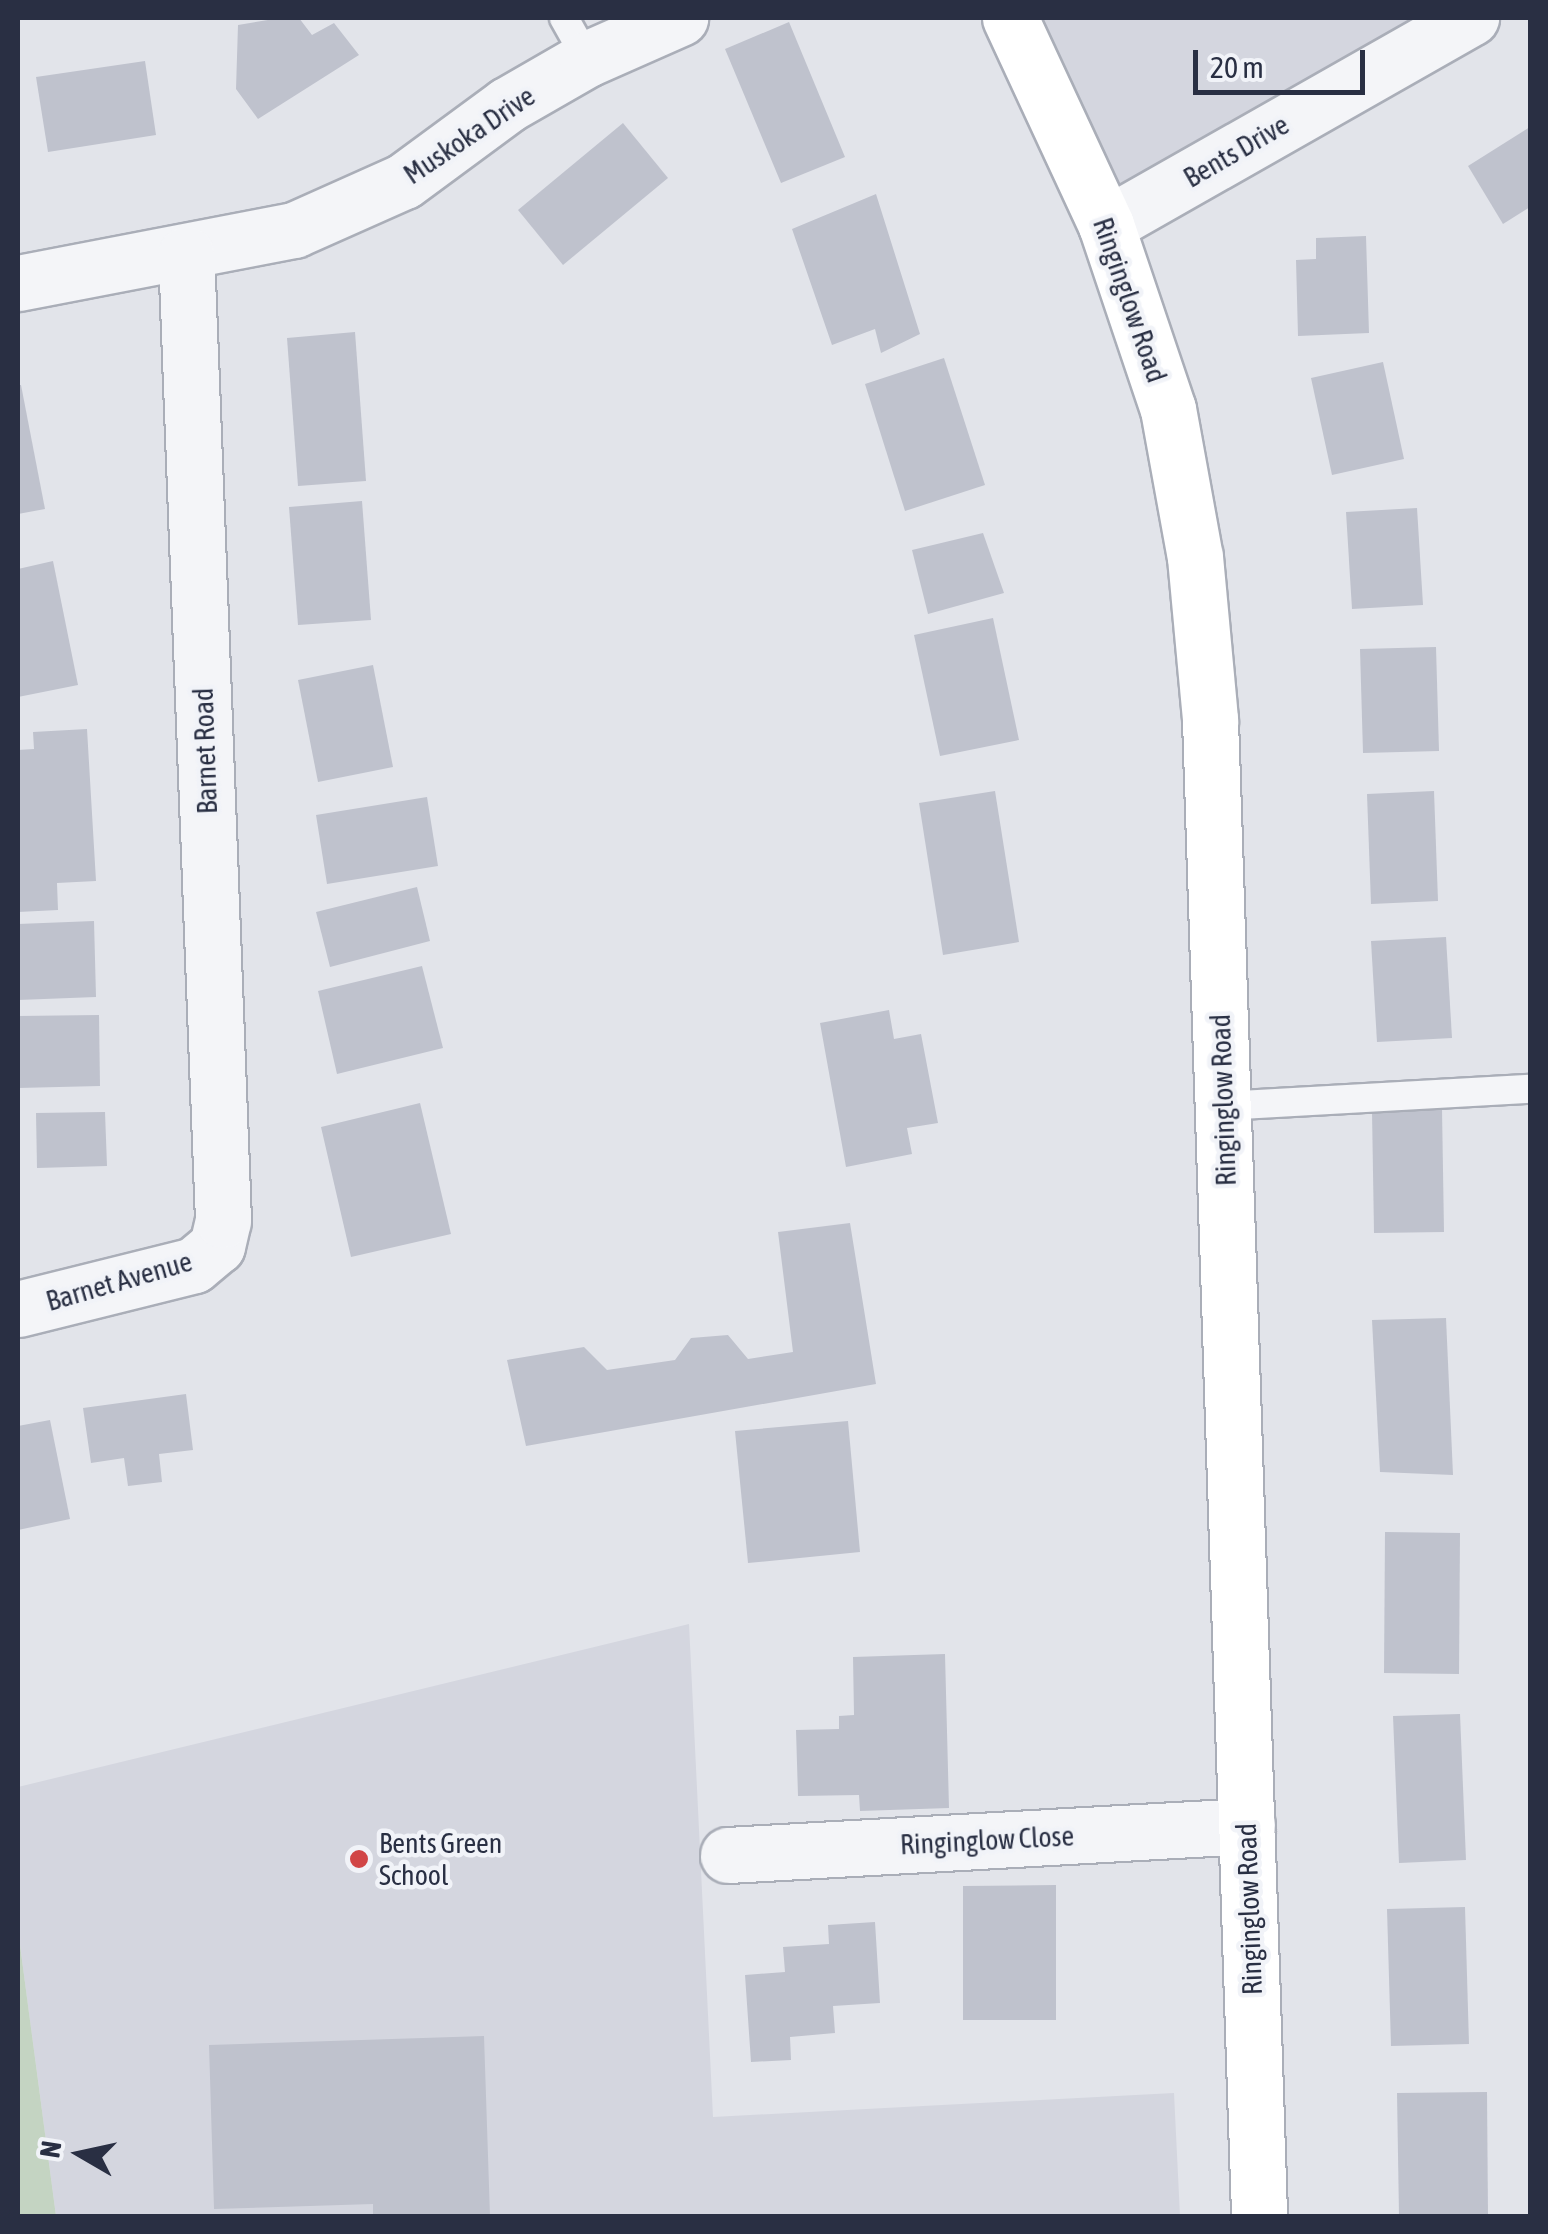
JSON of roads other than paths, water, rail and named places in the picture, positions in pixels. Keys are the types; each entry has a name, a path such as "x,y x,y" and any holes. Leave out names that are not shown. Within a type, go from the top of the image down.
{"street":[{"name":"Muskoka Drive","path":"18,283 186,254 294,230 404,181 507,105 575,38 680,18"},
{"name":"Ringinglow Road","path":"1010,18 1106,225 1168,409 1195,556 1210,720 1259,2216"},
{"name":"Bents Drive","path":"1106,225 1471,18"},
{"name":"Barnet Road","path":"186,254 223,1220 217,1246"},
{"name":"Barnet Avenue","path":"18,1309 194,1266 217,1246"},
{"name":"Ringinglow Close","path":"728,1855 1247,1826"}],"lane":[{"path":"1223,1106 1530,1088"}],"place":[{"name":"Bents Green School","path":"359,1859"}]}
